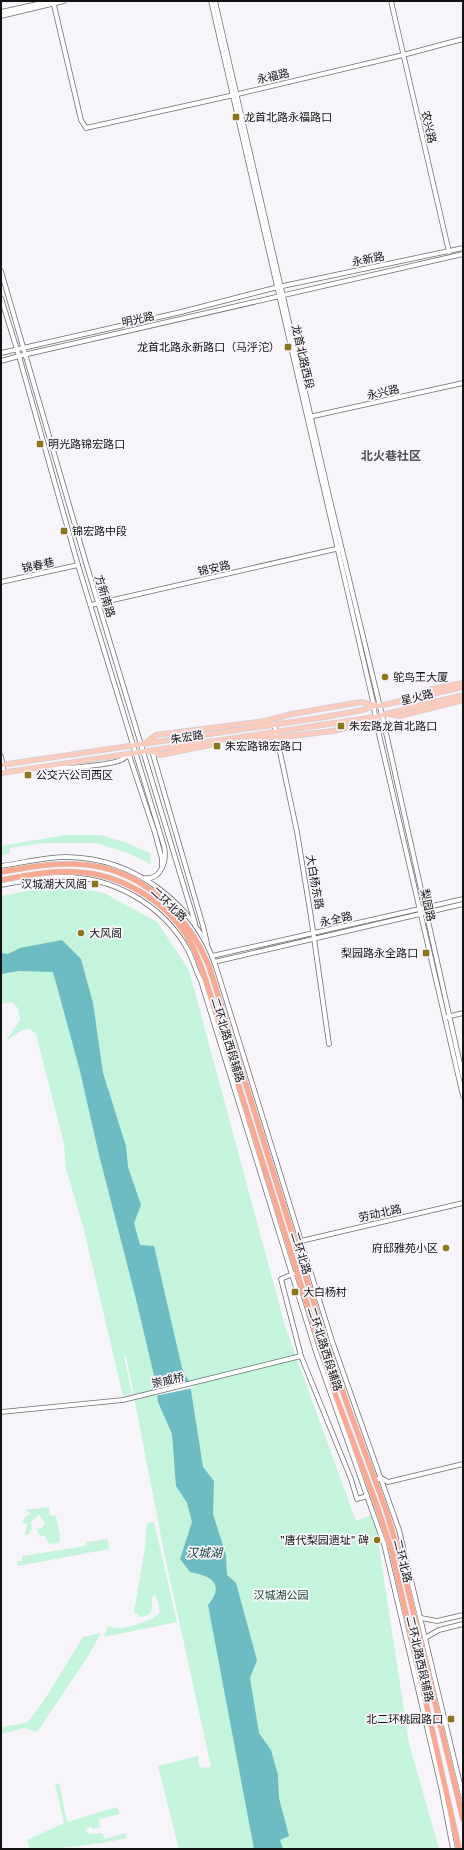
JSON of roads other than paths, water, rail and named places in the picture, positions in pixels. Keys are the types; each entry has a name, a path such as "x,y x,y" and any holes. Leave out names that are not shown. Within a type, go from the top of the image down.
{"highway":[{"name":"二环北路","path":"1,872 46,865 74,864 100,867 115,872 140,883 171,906 185,921 201,947 210,966 327,1345 386,1510 402,1564 463,1819"},
{"name":"二环北路","path":"1,880 57,871 78,872 113,879 141,891 157,903 179,925 194,950 206,981 336,1394 377,1506 392,1552 459,1849"}],"main road":[{"path":"1,12 64,1"},
{"name":"龙首北路西段","path":"211,1 236,95 283,287 281,295"},
{"name":"龙首北路西段","path":"215,1 278,287 376,706 375,717"},
{"name":"农兴路","path":"391,1 450,257"},
{"path":"1,16 52,2"},
{"name":"永福路","path":"52,2 81,120 86,128 236,95 463,39"},
{"name":"永新路","path":"278,287 463,248"},
{"name":"永新路","path":"281,295 463,254"},
{"name":"方新南路","path":"1,271 98,604 196,925"},
{"name":"明光路","path":"1,353 181,312 278,287"},
{"name":"明光路","path":"1,361 281,295"},
{"name":"方新南路","path":"1,298 78,564 164,846 165,861 160,871"},
{"name":"永兴路","path":"309,417 463,383"},
{"name":"锦安路","path":"91,605 340,548"},
{"name":"锦春巷","path":"1,582 78,564"},
{"path":"417,697 427,690 463,683"},
{"name":"星火路","path":"376,706 463,687"},
{"path":"443,705 461,695"},
{"name":"星火路","path":"375,717 461,695"},
{"path":"383,714 400,716 463,700"},
{"path":"147,742 156,735 265,721 361,702 376,706"},
{"name":"龙首北路西段","path":"376,706 383,714"},
{"name":"朱宏路","path":"2,764 274,724 355,711 376,706"},
{"name":"梨园路","path":"383,714 463,1096"},
{"name":"朱宏路","path":"3,773 144,752 276,735 375,717"},
{"name":"梨园路","path":"375,717 420,914 463,1077"},
{"path":"261,726 277,718"},
{"name":"大白杨东路","path":"274,724 297,832 314,936 328,1044"},
{"path":"152,751 205,931 208,947"},
{"path":"129,755 161,853 163,864 160,871 150,878 141,878"},
{"path":"1,756 3,773"},
{"name":"二环北路西段辅路","path":"1,866 68,857 116,866 160,889 178,904 196,925 208,947 348,1387 399,1530 463,1796"},
{"name":"二环北路西段辅路","path":"1,886 56,877 91,879 112,886 138,898 167,921 178,934 188,951 200,981 293,1274 316,1352 384,1544 441,1787 453,1849"},
{"name":"永全路","path":"212,956 420,914 425,910 463,899"},
{"name":"永全路","path":"214,962 419,909 425,910 463,904"},
{"path":"447,1017 463,1013"},
{"name":"劳动北路","path":"301,1241 463,1203"},
{"path":"293,1274 280,1279 301,1356 351,1480 357,1499 367,1496"},
{"name":"崇威桥","path":"1,1412 123,1400 201,1382 301,1356"},
{"path":"375,1480 381,1478 388,1482 463,1464"},
{"path":"421,1618 436,1621 463,1615"},
{"path":"425,1638 439,1630 463,1624"}],"water":[{"name":"汉城湖","path":"62,940 81,959 93,1003 103,1073 126,1146 128,1167 141,1205 134,1223 140,1245 154,1246 182,1368 190,1384 203,1467 214,1481 213,1514 226,1555 227,1575 236,1583 257,1660 250,1678 259,1733 271,1750 278,1775 279,1798 289,1836 280,1840 283,1849 254,1849 208,1605 213,1598 216,1586 210,1579 190,1572 180,1559 192,1522 187,1503 176,1486 172,1434 158,1402 155,1380 135,1295 99,1155 80,1071 53,972 19,971 1,974 1,953 8,954 20,948"}],"place":[{"name":"龙首北路永福路口","path":"236,117"},
{"name":"龙首北路永新路口（马泘沱）","path":"288,347"},
{"name":"明光路锦宏路口","path":"40,444"},
{"name":"锦宏路中段","path":"64,531"},
{"name":"鸵鸟王大厦","path":"385,677"},
{"name":"朱宏路龙首北路口","path":"341,726"},
{"name":"朱宏路锦宏路口","path":"217,746"},
{"name":"公交六公司西区","path":"28,775"},
{"name":"汉城湖大风阁","path":"95,884"},
{"name":"大风阁","path":"81,933"},
{"name":"梨园路永全路口","path":"426,953"},
{"name":"府邸雅苑小区","path":"446,1248"},
{"name":"大白杨村","path":"295,1292"},
{"name":"\"唐代梨园遗址\" 碑","path":"377,1540"},
{"name":"北二环桃园路口","path":"451,1719"}],"district":[{"name":"北火巷社区","path":"391,456"}],"park label":[{"name":"汉城湖公园","path":"281,1595"}]}
